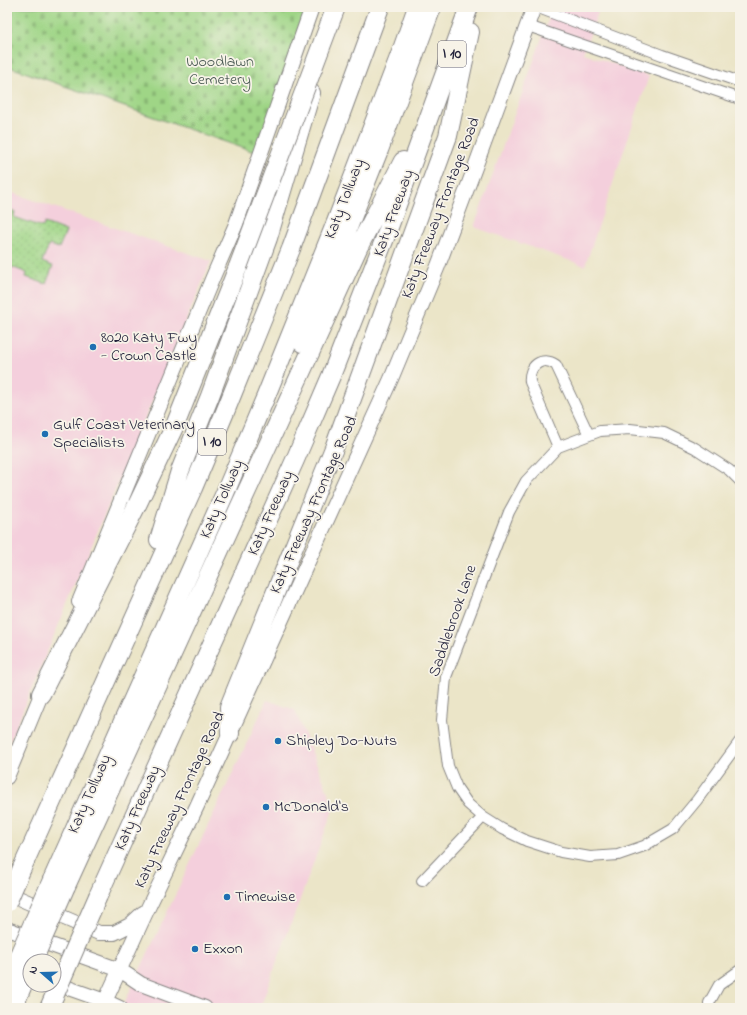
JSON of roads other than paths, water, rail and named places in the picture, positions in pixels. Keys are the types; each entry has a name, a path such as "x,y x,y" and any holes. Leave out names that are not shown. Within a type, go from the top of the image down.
{"highway":[{"path":"41,694 138,503 176,423 238,267 335,7"},
{"path":"134,618 180,471 210,396 268,238 318,70 335,7"},
{"name":"I 10","path":"7,903 193,488 266,312 316,183 380,7"},
{"name":"Katy Tollway","path":"36,953 59,883 266,396 336,222 417,7"},
{"path":"219,554 376,157 432,7"},
{"name":"Katy Freeway","path":"49,1008 295,460 331,376 380,251 469,7"},
{"path":"230,734 229,707 334,448 448,136 475,7"},
{"path":"219,554 359,246 435,100"},
{"name":"Katy Tollway","path":"7,982 59,883 219,554"},
{"path":"14,1008 22,988"}],"main road":[{"path":"7,777 213,276 236,224 312,7"},
{"name":"Katy Freeway Frontage Road","path":"104,1005 230,734 387,386 435,273 472,178 535,7"},
{"path":"7,893 99,933 114,933 125,928 148,908"},
{"path":"7,929 120,970 136,982 205,1008"},
{"path":"7,966 22,971"},
{"path":"62,987 104,1005 120,1008"},
{"path":"7,1005 14,1008"}],"street":[{"path":"535,7 662,55 740,82"},
{"path":"528,26 740,99"},
{"path":"596,50 602,32"},
{"path":"656,70 662,55"},
{"path":"558,446 530,382 532,368 539,362 548,362 556,365 589,435"},
{"name":"Saddlebrook Lane","path":"740,481 728,470 696,448 664,433 630,429 600,431 558,446 526,481 509,512 446,677 442,720 448,766 457,788 468,804 483,817 502,829 527,841 561,852 590,857 618,855 644,846 673,829 697,800 740,741"},
{"path":"422,881 483,817"},
{"path":"710,1008 709,1003 719,985 740,970"}],"place":[{"name":"8020 Katy Fwy - Crown Castle","path":"93,347"},
{"name":"Gulf Coast Veterinary Specialists","path":"45,434"},
{"name":"Shipley Do-Nuts","path":"278,741"},
{"name":"McDonald's","path":"266,807"},
{"name":"Timewise","path":"227,897"},
{"name":"Exxon","path":"195,949"}],"park label":[{"name":"Woodlawn Cemetery","path":"220,71"}]}
